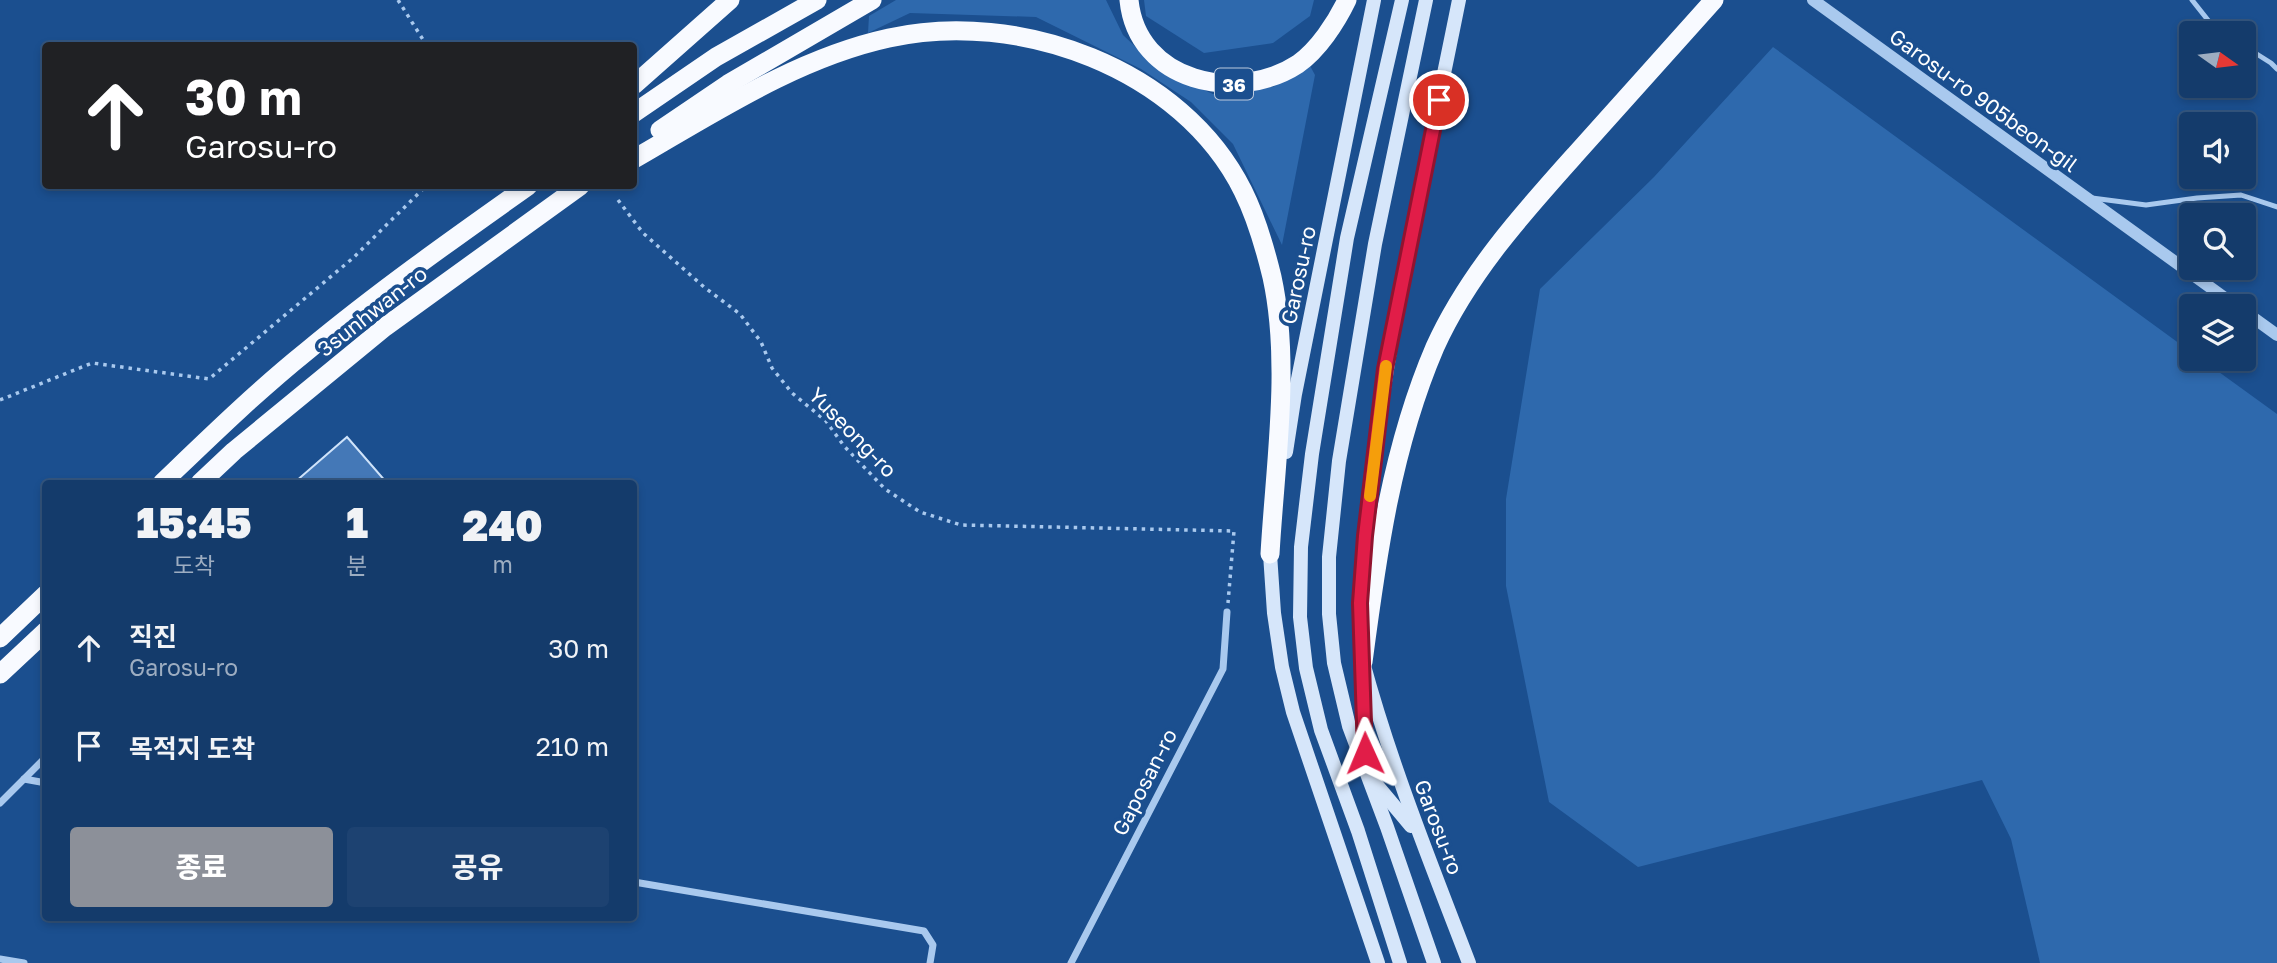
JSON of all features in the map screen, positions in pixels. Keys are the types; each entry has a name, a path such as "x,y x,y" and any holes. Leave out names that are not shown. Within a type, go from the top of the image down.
{"highway":[{"path":"637,82 730,0"},
{"path":"637,111 716,57 817,0"},
{"path":"637,147 728,84 872,0"},
{"name":"36","path":"1129,0 1140,36 1166,63 1195,79 1220,84 1240,84 1279,74 1308,56 1328,31 1347,0"},
{"path":"1363,662 1376,559 1388,498 1419,388 1442,334 1509,230 1714,0"},
{"path":"637,157 789,73 853,48 919,33 1008,34 1069,48 1127,74 1151,89 1192,123 1219,154 1242,189 1266,255 1275,297 1280,342 1279,412 1270,554"},
{"path":"464,231 513,189"},
{"name":"3sunhwan-ro","path":"165,480 304,352 391,283 524,189"},
{"name":"3sunhwan-ro","path":"203,480 234,451 385,327 576,189"},
{"path":"544,210 582,189"},
{"path":"0,638 42,598"},
{"path":"0,674 42,635"}],"main road":[{"name":"Garosu-ro","path":"1374,0 1295,394 1270,554 1274,613 1282,667 1293,712 1378,963"},
{"name":"Garosu-ro","path":"1400,963 1321,730 1306,668 1300,617 1301,547 1312,454 1347,238 1402,0"},
{"path":"1426,0 1376,244 1339,461 1329,557 1329,614 1334,663 1349,726 1434,963"},
{"name":"Garosu-ro","path":"1459,0 1385,369 1365,536 1360,603 1363,662 1393,761 1469,963"},
{"path":"1363,662 1365,772 1421,837"},
{"name":"Garosu-ro","path":"1381,907 1392,963"}],"street":[{"name":"Garosu-ro 905beon-gil","path":"1813,0 2219,294"},
{"path":"2256,320 2277,335"},
{"name":"Gaposan-ro","path":"1071,963 1223,669 1227,612"},
{"path":"0,803 42,761"},
{"path":"24,779 42,782"},
{"path":"637,883 925,931 933,945 930,963"},
{"path":"0,959 24,963"}],"lane":[{"path":"2192,0 2209,21"},
{"path":"2256,54 2277,69"},
{"path":"2085,197 2146,205 2241,195 2277,207"}],"path":[{"path":"398,0 424,42"},
{"path":"0,400 92,363 209,379 353,258 423,189"},
{"name":"Yuseong-ro","path":"618,200 643,233 704,287 740,314 761,342 772,368 792,393 826,421 844,446 885,489 920,512 961,525 1234,531 1227,612"}],"shaded area":[{"path":"896,0 1106,0 1123,35 1160,70 1213,94 1273,87 1309,64 1315,75 1282,245 1233,144 1191,102 1141,69 1036,17 910,13 868,33 869,16"},
{"path":"1144,0 1314,0 1310,16 1273,43 1204,53 1146,16"},
{"path":"1773,47 2179,343 2179,371 2218,371 2277,414 2277,963 2040,963 2011,839 1982,780 1638,867 1549,802 1506,586 1506,499 1540,289 1654,177"}],"building":[{"path":"347,437 384,480 297,480"}],"slow traffic":[{"path":"1370,496 1386,366"}],"route":[{"path":"1365,753 1360,603 1365,536 1385,369 1439,100"}]}
